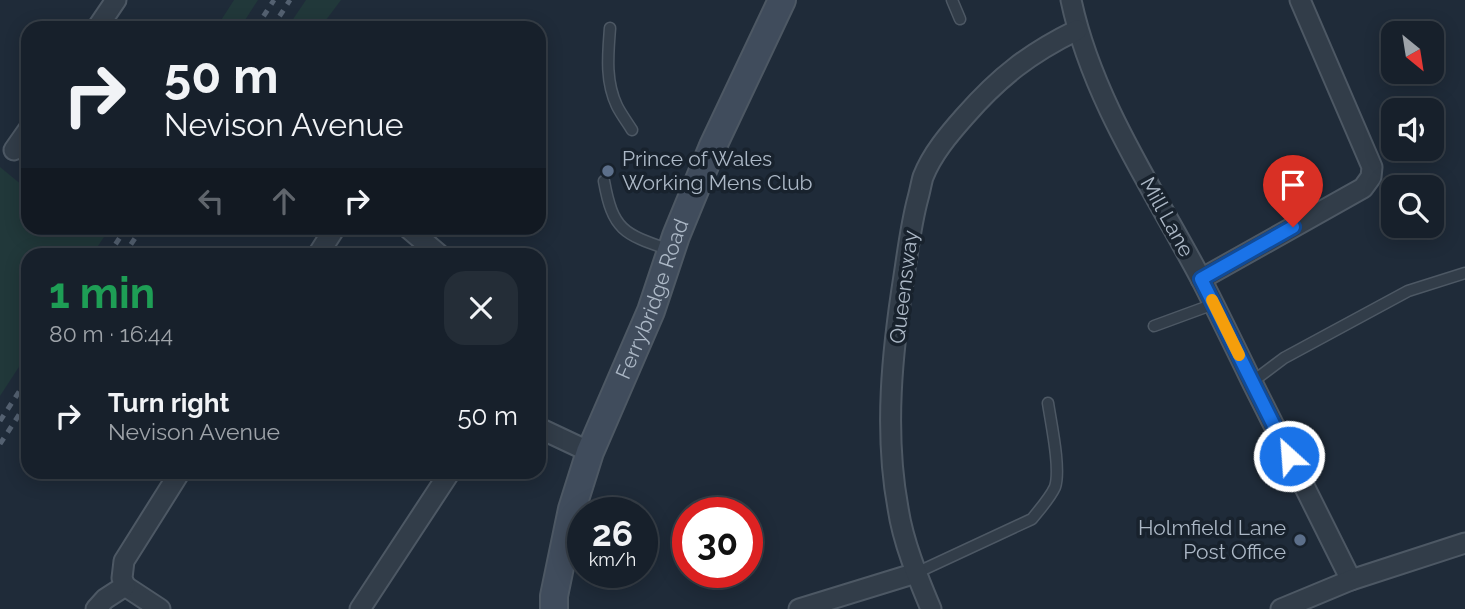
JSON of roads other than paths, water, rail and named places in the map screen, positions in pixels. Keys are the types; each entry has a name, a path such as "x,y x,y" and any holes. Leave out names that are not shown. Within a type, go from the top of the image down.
{"street":[{"path":"102,21 116,0"},
{"name":"Ferrybridge Road","path":"554,609 554,596 572,509 590,452 651,311 671,250 713,146 782,0"},
{"name":"Mill Lane","path":"1071,0 1077,30 1112,113 1201,279 1351,580"},
{"path":"1201,279 1363,188 1371,177 1372,167 1300,0"},
{"name":"Queensway","path":"931,609 916,573 898,510 891,454 891,393 899,304 912,222 923,177 946,137 985,93 1019,63 1048,44 1077,30"},
{"path":"11,149 21,138"},
{"path":"416,235 432,248"},
{"path":"546,431 590,452"},
{"path":"160,609 125,586 122,578 124,561 176,479"},
{"path":"360,609 445,479"},
{"path":"1281,609 1351,580 1465,543"},
{"path":"799,609 916,573"},
{"path":"96,609 104,599 125,586"}],"lane":[{"path":"952,0 960,19"},
{"path":"610,28 607,58 610,82 617,105 632,130"},
{"path":"604,181 608,203 617,222 634,237 671,250"},
{"path":"1252,382 1284,358 1408,291 1465,273"},
{"path":"1154,326 1213,304"},
{"path":"916,573 1032,519 1043,505 1055,487 1057,473 1048,402"}],"railway":[{"path":"260,21 274,0"},
{"path":"276,21 290,0"},
{"path":"113,248 122,235"},
{"path":"128,248 137,235"},
{"path":"0,421 21,389"},
{"path":"0,444 21,412"}],"place":[{"name":"Prince of Wales Working Mens Club","path":"608,171"},
{"name":"Holmfield Lane Post Office","path":"1300,540"}]}
